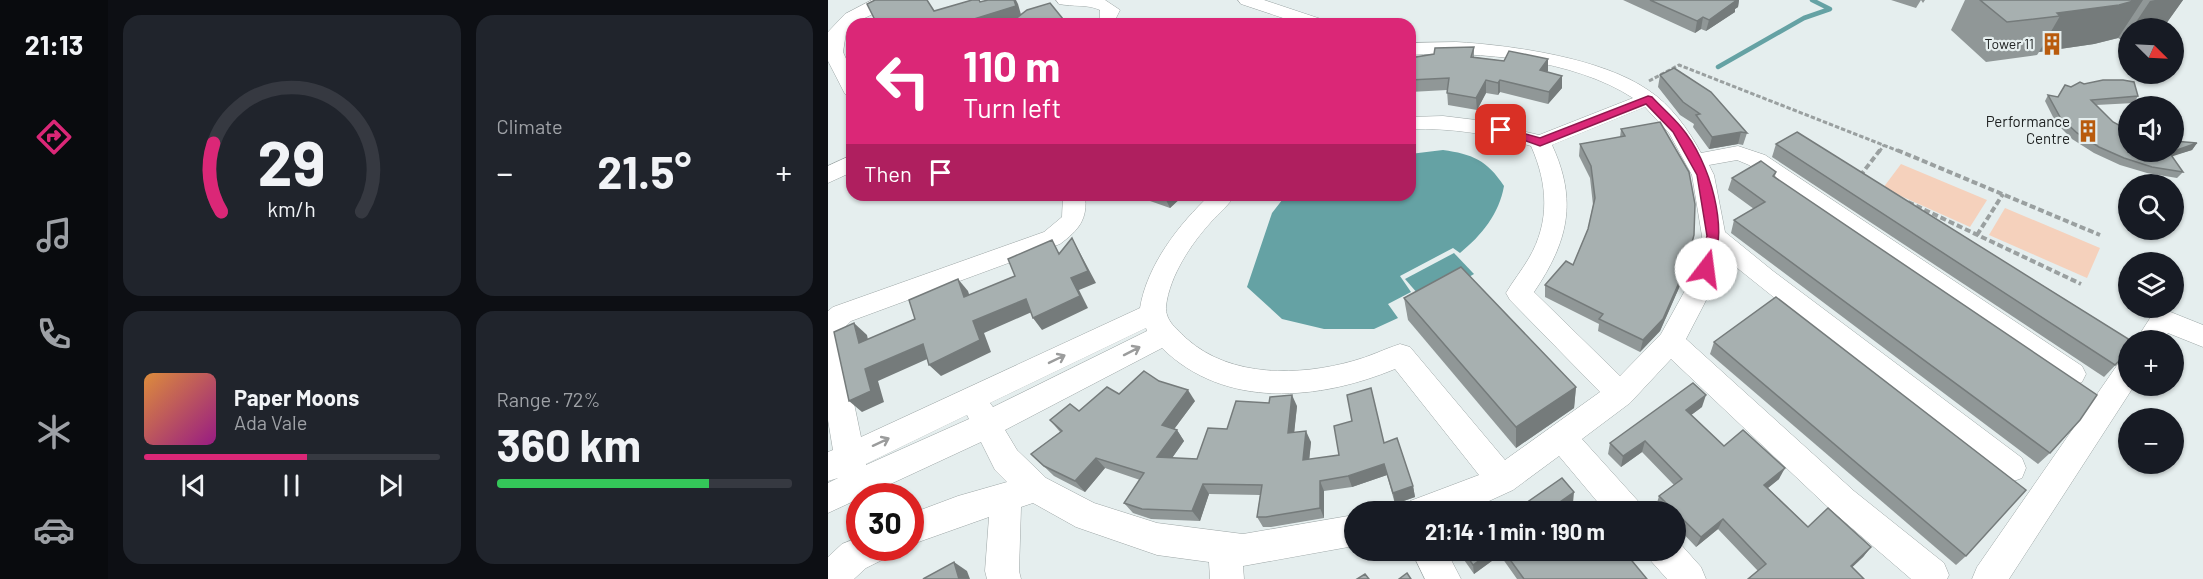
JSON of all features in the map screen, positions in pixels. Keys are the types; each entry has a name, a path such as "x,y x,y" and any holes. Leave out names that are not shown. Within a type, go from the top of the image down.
{"street":[{"path":"851,18 888,0"},
{"path":"1065,0 1094,2 1106,5 1111,11"},
{"path":"1247,0 1300,18"},
{"path":"846,22 836,29 831,51 846,79"},
{"path":"1416,50 1463,48 1537,56 1641,94 1678,130 1703,175 1714,236 1701,285 1671,342 1620,394 1502,480 1454,501"},
{"path":"1416,123 1480,126 1540,142 1641,94"},
{"path":"1540,142 1551,164 1557,186 1556,220 1544,256 1519,293 1620,394"},
{"path":"1695,161 1738,153 1757,160 2072,374"},
{"path":"828,176 846,166"},
{"path":"844,470 828,341 833,320 842,314 1052,238 1070,225 1076,214 1075,201"},
{"path":"1218,201 1200,218 1174,253 1158,292 1159,323 1178,347 1211,368 1232,376 1278,383 1329,379 1378,365 1400,355 1502,480"},
{"path":"1714,236 1764,278 2011,468"},
{"path":"844,470 986,425 1159,323"},
{"path":"828,498 844,470 973,399 1159,323"},
{"path":"2184,334 2203,336"},
{"path":"1671,342 1843,501 1932,575"},
{"path":"1989,579 2058,480 2118,387"},
{"path":"973,399 1006,460 1020,492 1002,571 1004,579"},
{"path":"1562,438 1618,501"},
{"path":"924,525 1020,492 1226,563 1243,550 1344,533"},
{"path":"829,579 849,561"},
{"path":"1433,561 1444,579"},
{"path":"1673,561 1689,579"}],"path":[{"path":"1641,94 1679,65 1884,145 2100,235"},
{"path":"1868,184 1858,179 1884,145"},
{"path":"1977,235 2003,194"},
{"path":"1898,198 2081,284"}],"shaded area":[{"path":"1901,164 1987,200 1970,227 1883,188"},
{"path":"2005,208 2100,248 2087,278 1989,235"}],"water":[{"path":"1443,150 1471,156 1485,164 1504,186 1494,215 1475,239 1460,253 1453,248 1400,276 1411,292 1388,304 1398,318 1374,329 1324,329 1282,319 1247,287 1272,213 1281,201 1416,201 1416,153"},
{"path":"1454,253 1474,274 1425,302 1405,279"}],"building":[{"path":"875,0 927,0 934,11 972,0 980,2 1014,0 1016,6 977,18 874,18 867,4"},
{"path":"1650,0 1737,0 1709,20 1703,17 1697,21"},
{"path":"1980,0 2137,0 2119,5 2057,13 2060,16 2007,22"},
{"path":"1050,3 1062,18 1017,18 1027,10"},
{"path":"1474,47 1471,57 1504,61 1509,51 1548,59 1540,70 1562,76 1549,92 1500,80 1498,83 1486,80 1476,98 1447,93 1449,78 1416,80 1416,57 1434,54 1435,48"},
{"path":"1674,68 1711,92 1747,133 1712,137 1696,115 1700,114 1683,102 1660,75"},
{"path":"2118,80 2118,84 2135,84 2138,96 2091,100 2118,125 2118,155 2077,133 2060,117 2048,95 2058,97 2065,85 2071,87 2080,82 2084,84"},
{"path":"1660,122 1689,172 1695,204 1694,235 1685,269 1663,319 1643,340 1599,319 1603,314 1545,285 1566,261 1573,265 1588,229 1595,198 1591,166 1580,144 1625,136 1621,129"},
{"path":"1797,132 2118,333 2118,362 2115,365 1776,144"},
{"path":"2184,142 2197,143 2184,148"},
{"path":"1761,161 1776,172 1773,176 2097,395 2080,420 2050,453 1734,220 1765,202 1732,178"},
{"path":"2136,162 2176,162 2183,172"},
{"path":"1072,238 1088,271 1071,278 1080,296 1033,318 1026,299 973,321 980,340 929,365 923,344 865,369 871,391 849,401 834,332 854,323 859,343 915,319 909,300 958,279 964,297 1015,276 1008,259 1052,240 1059,254"},
{"path":"1461,267 1576,387 1516,427 1404,298"},
{"path":"1776,297 2026,490 1966,556 1714,342"},
{"path":"1144,371 1159,381 1188,390 1162,425 1177,430 1157,457 1197,459 1208,428 1227,429 1236,401 1269,403 1270,397 1292,395 1288,433 1306,431 1303,460 1339,455 1334,426 1352,421 1347,395 1371,388 1384,443 1397,438 1413,486 1393,493 1384,464 1348,476 1320,481 1320,508 1257,517 1262,485 1203,484 1192,511 1142,509 1124,503 1144,473 1096,458 1075,481 1044,466 1031,454 1062,431 1050,420 1070,404 1079,411 1107,387 1119,394"},
{"path":"1693,383 1706,395 1686,410 1724,446 1743,430 1785,468 1764,485 1808,527 1828,508 1871,547 1851,566 1864,579 1748,579 1766,564 1723,519 1701,537 1686,522 1686,501 1664,501 1659,496 1682,479 1645,441 1623,456 1610,443"},
{"path":"1562,478 1574,492 1561,501 1529,501"},
{"path":"1511,561 1632,561 1647,579 1524,579"},
{"path":"954,562 959,579 923,579"},
{"path":"1407,573 1411,579 1399,579"},
{"path":"1365,574 1369,579 1357,579"}],"waterway":[{"path":"1718,67 1804,18 1830,9 1812,0"}],"place":[{"name":"Tower 11","path":"2052,44"},
{"name":"Performance Centre","path":"2088,131"}],"route":[{"path":"1501,130 1540,142 1648,99 1678,130 1703,175 1714,236 1706,269"}]}
